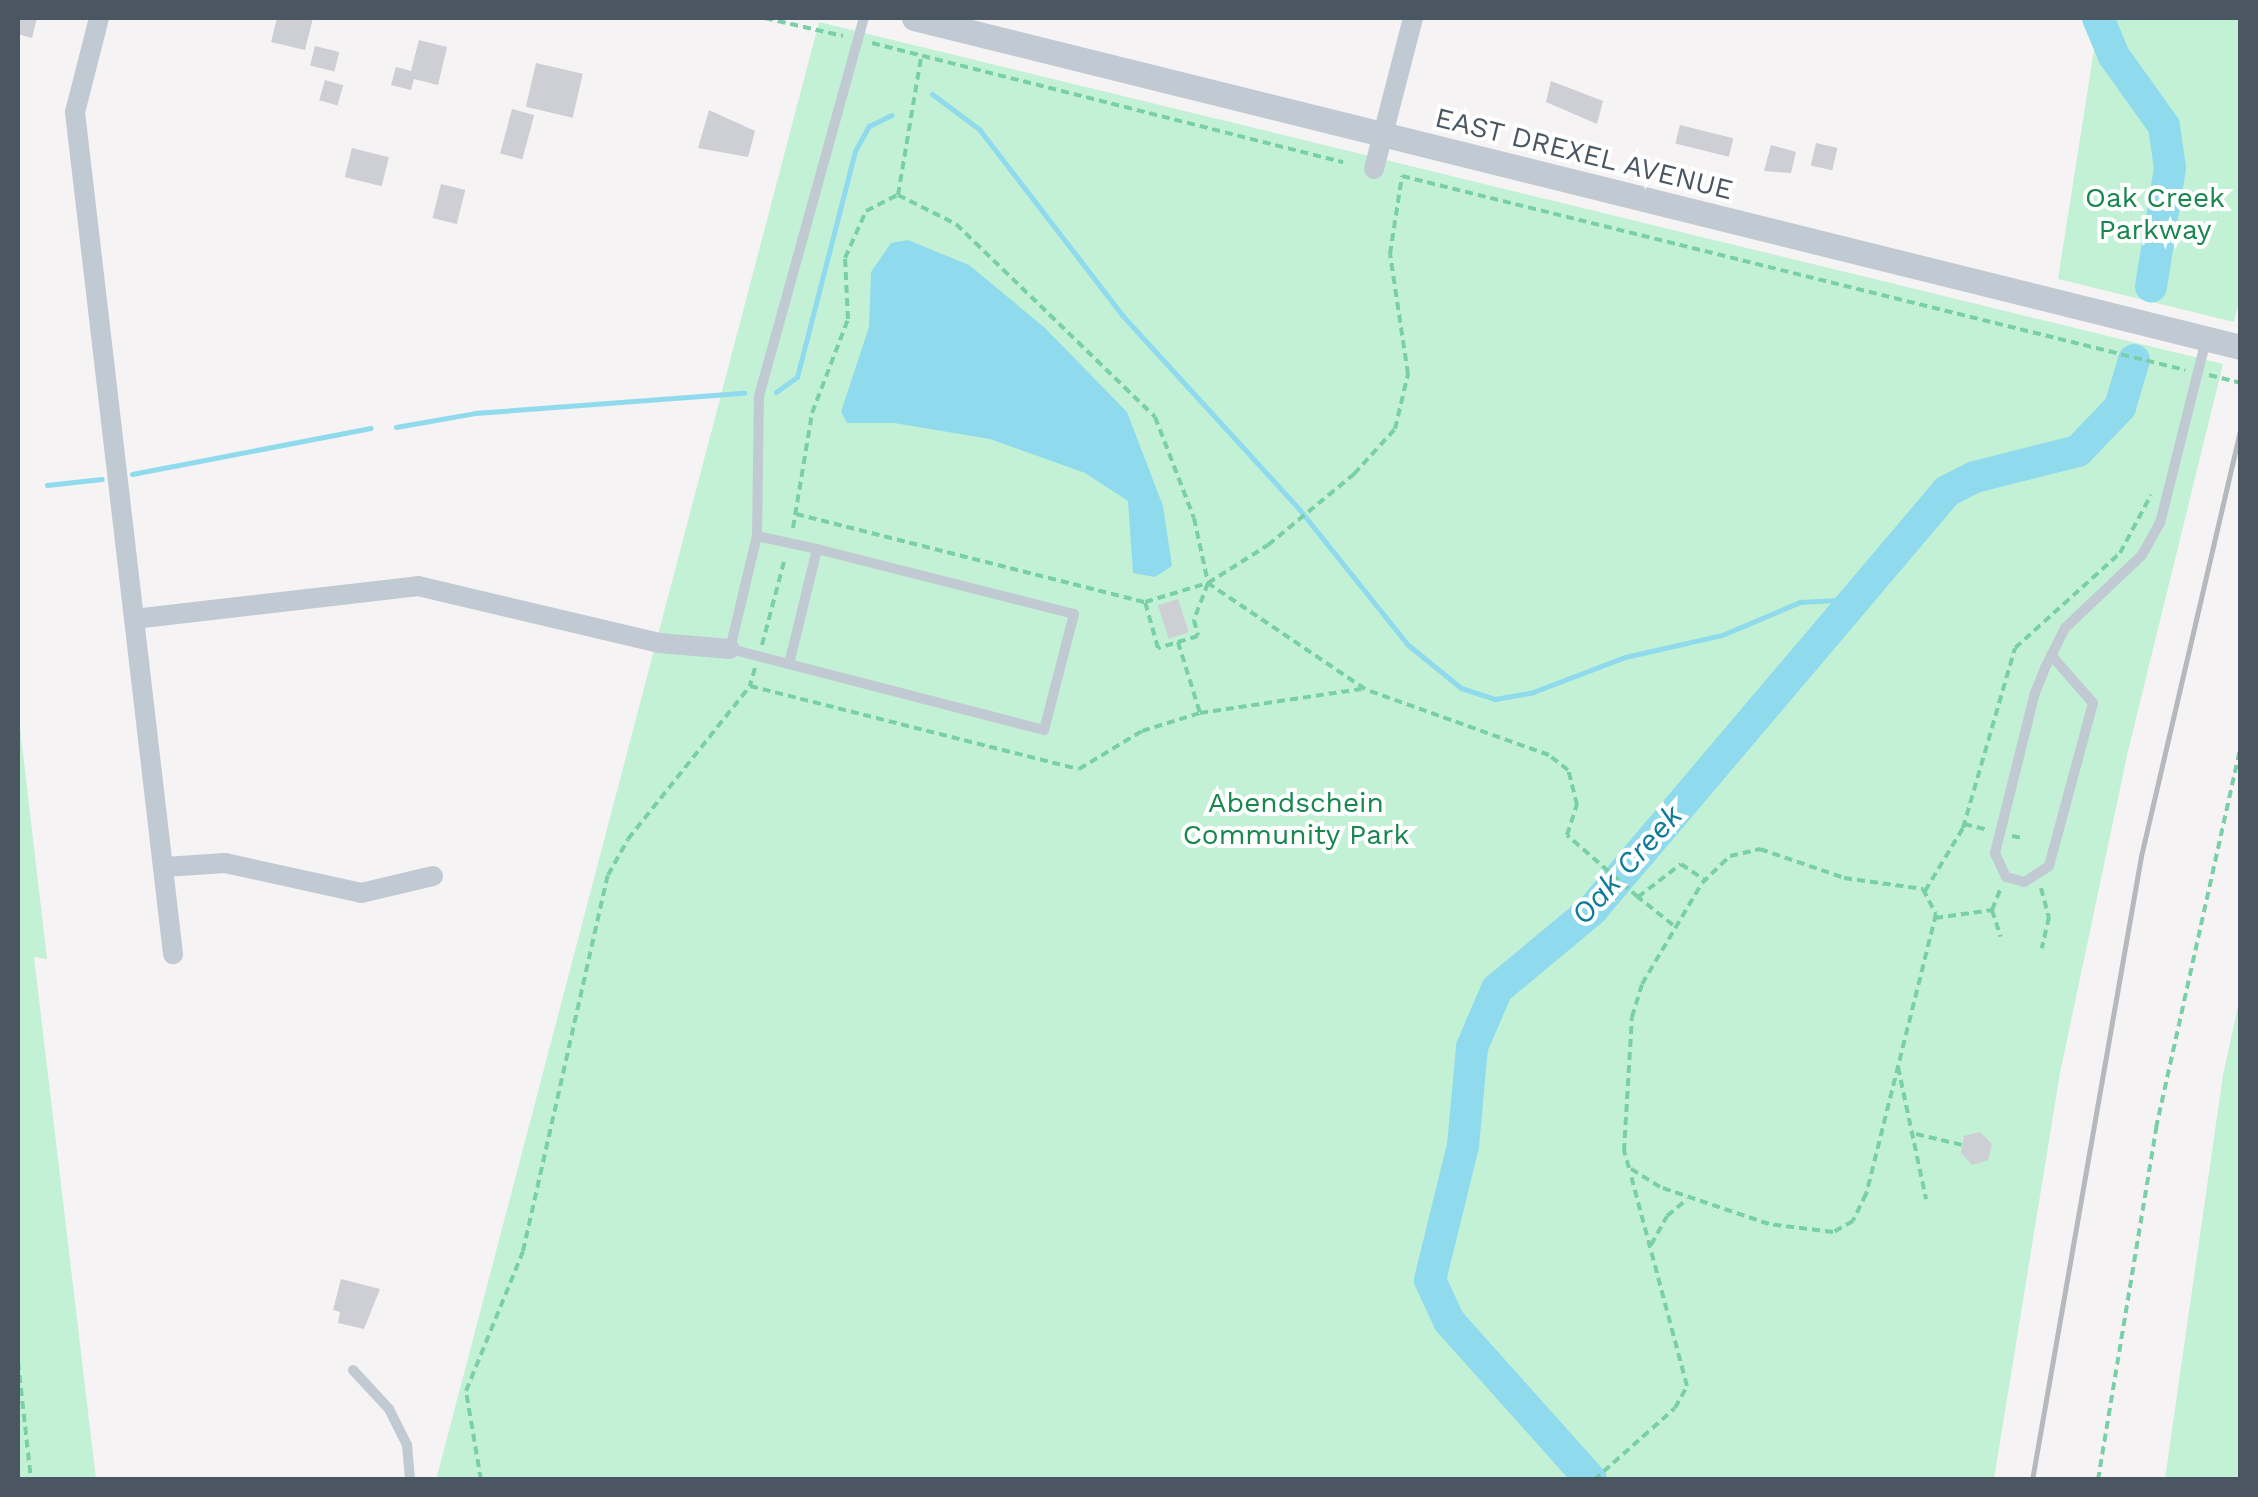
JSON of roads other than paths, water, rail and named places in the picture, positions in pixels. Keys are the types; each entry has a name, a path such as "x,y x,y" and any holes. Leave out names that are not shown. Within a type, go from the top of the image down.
{"street":[{"path":"98,18 75,112 173,954"},
{"name":"EAST DREXEL AVENUE","path":"914,18 2240,347"},
{"path":"1374,169 1414,18"},
{"path":"134,618 418,586 659,643 730,649"},
{"path":"165,867 225,863 361,894 434,876"}],"lane":[{"path":"757,536 1074,614 1044,730 730,649 757,536 759,396 864,18"},
{"path":"2052,656 2093,703 2049,866 2035,880 2006,876 1995,853 2035,693 2052,656 2065,628 2142,556 2160,523 2206,340"},
{"path":"789,664 817,548"},
{"path":"353,1370 389,1409 407,1445 410,1480"}],"water":[{"path":"908,240 969,265 1045,328 1127,412 1163,506 1172,566 1155,577 1133,573 1128,501 1085,473 990,439 894,423 847,423 841,412 869,327 871,272 891,243"}],"waterway":[{"name":"Oak Creek","path":"2098,18 2114,56 2164,126 2170,168 2151,286"},
{"path":"932,94 979,129 1122,315 1299,509 1407,644 1461,688 1495,699 1533,692 1625,657 1722,635 1800,602 1855,599"},
{"path":"776,392 797,377 855,151 869,126 892,115"},
{"name":"Oak Creek","path":"1591,1480 1449,1321 1430,1280 1463,1146 1472,1047 1497,989 1592,910 1947,491 1975,477 2078,451 2120,407 2134,360"},
{"path":"396,427 475,413 744,393"},
{"path":"132,474 371,428"},
{"path":"47,485 102,479"}],"railway":[{"path":"2032,1480 2141,856 2240,429"}],"park label":[{"name":"Oak Creek Parkway","path":"2155,214"},
{"name":"Abendschein Community Park","path":"1296,819"}]}
